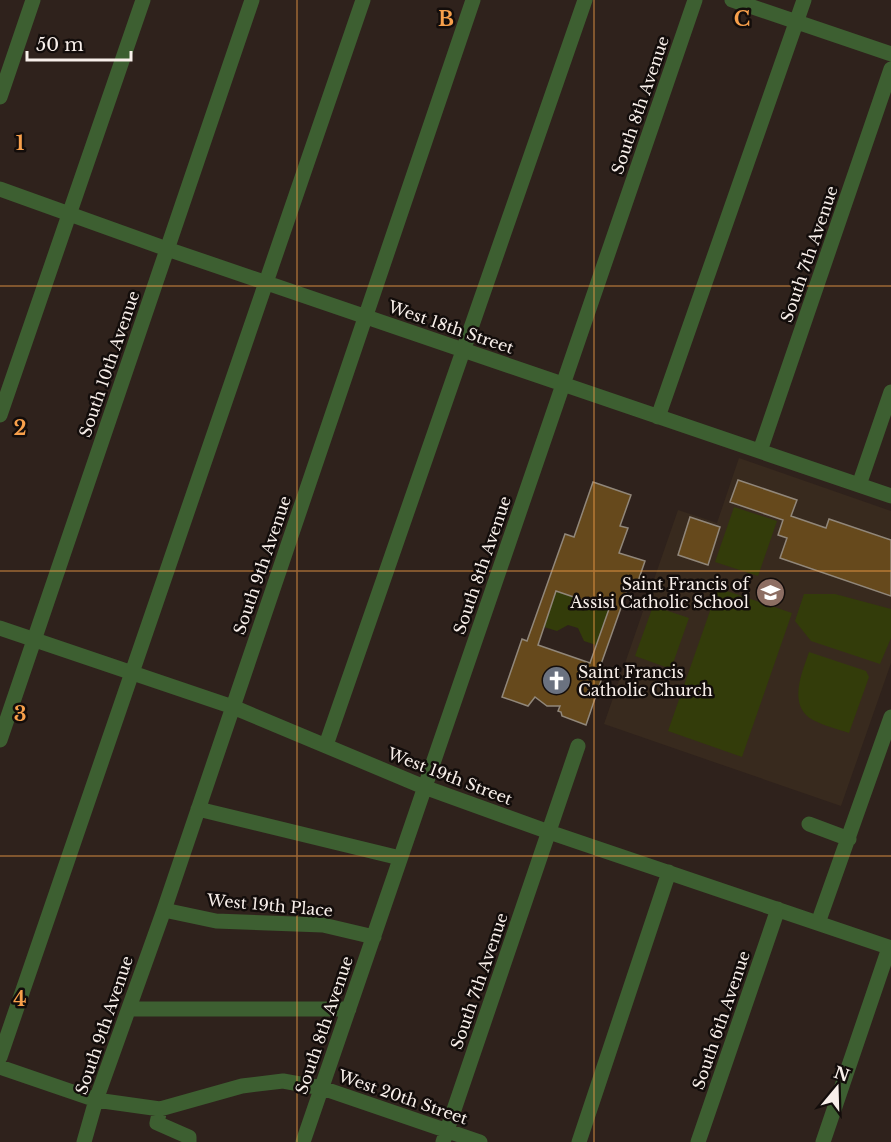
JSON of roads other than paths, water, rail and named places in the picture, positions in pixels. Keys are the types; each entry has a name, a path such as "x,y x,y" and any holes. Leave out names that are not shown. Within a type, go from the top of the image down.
{"street":[{"path":"0,97 33,0"},
{"path":"0,415 143,0"},
{"name":"South 10th Avenue","path":"0,740 252,0"},
{"path":"0,1058 363,0"},
{"name":"South 9th Avenue","path":"84,1142 96,1100 164,910 473,0"},
{"path":"326,746 585,0"},
{"name":"South 8th Avenue","path":"303,1142 695,0"},
{"path":"732,0 891,54"},
{"path":"658,417 804,0"},
{"name":"South 7th Avenue","path":"760,451 891,69"},
{"name":"West 18th Street","path":"0,189 167,249 891,496"},
{"path":"859,485 891,392"},
{"name":"West 19th Street","path":"0,628 233,707 424,787 549,832 890,948"},
{"path":"818,923 891,717"},
{"name":"South 7th Avenue","path":"445,1137 578,746"},
{"path":"198,809 400,858"},
{"path":"809,824 849,839"},
{"path":"579,1142 669,872"},
{"name":"South 6th Avenue","path":"698,1142 778,909"},
{"name":"West 19th Place","path":"164,910 216,921 323,925 374,937"},
{"path":"823,1142 890,948"},
{"path":"129,1009 349,1009"},
{"name":"West 20th Street","path":"0,1067 96,1100 160,1109 242,1086 283,1081 322,1088 445,1137 480,1142"},
{"path":"160,1109 157,1123 189,1137 189,1142"}],"place":[{"name":"Saint Francis of Assisi Catholic School","path":"770,593"},
{"name":"Saint Francis Catholic Church","path":"557,681"}]}
